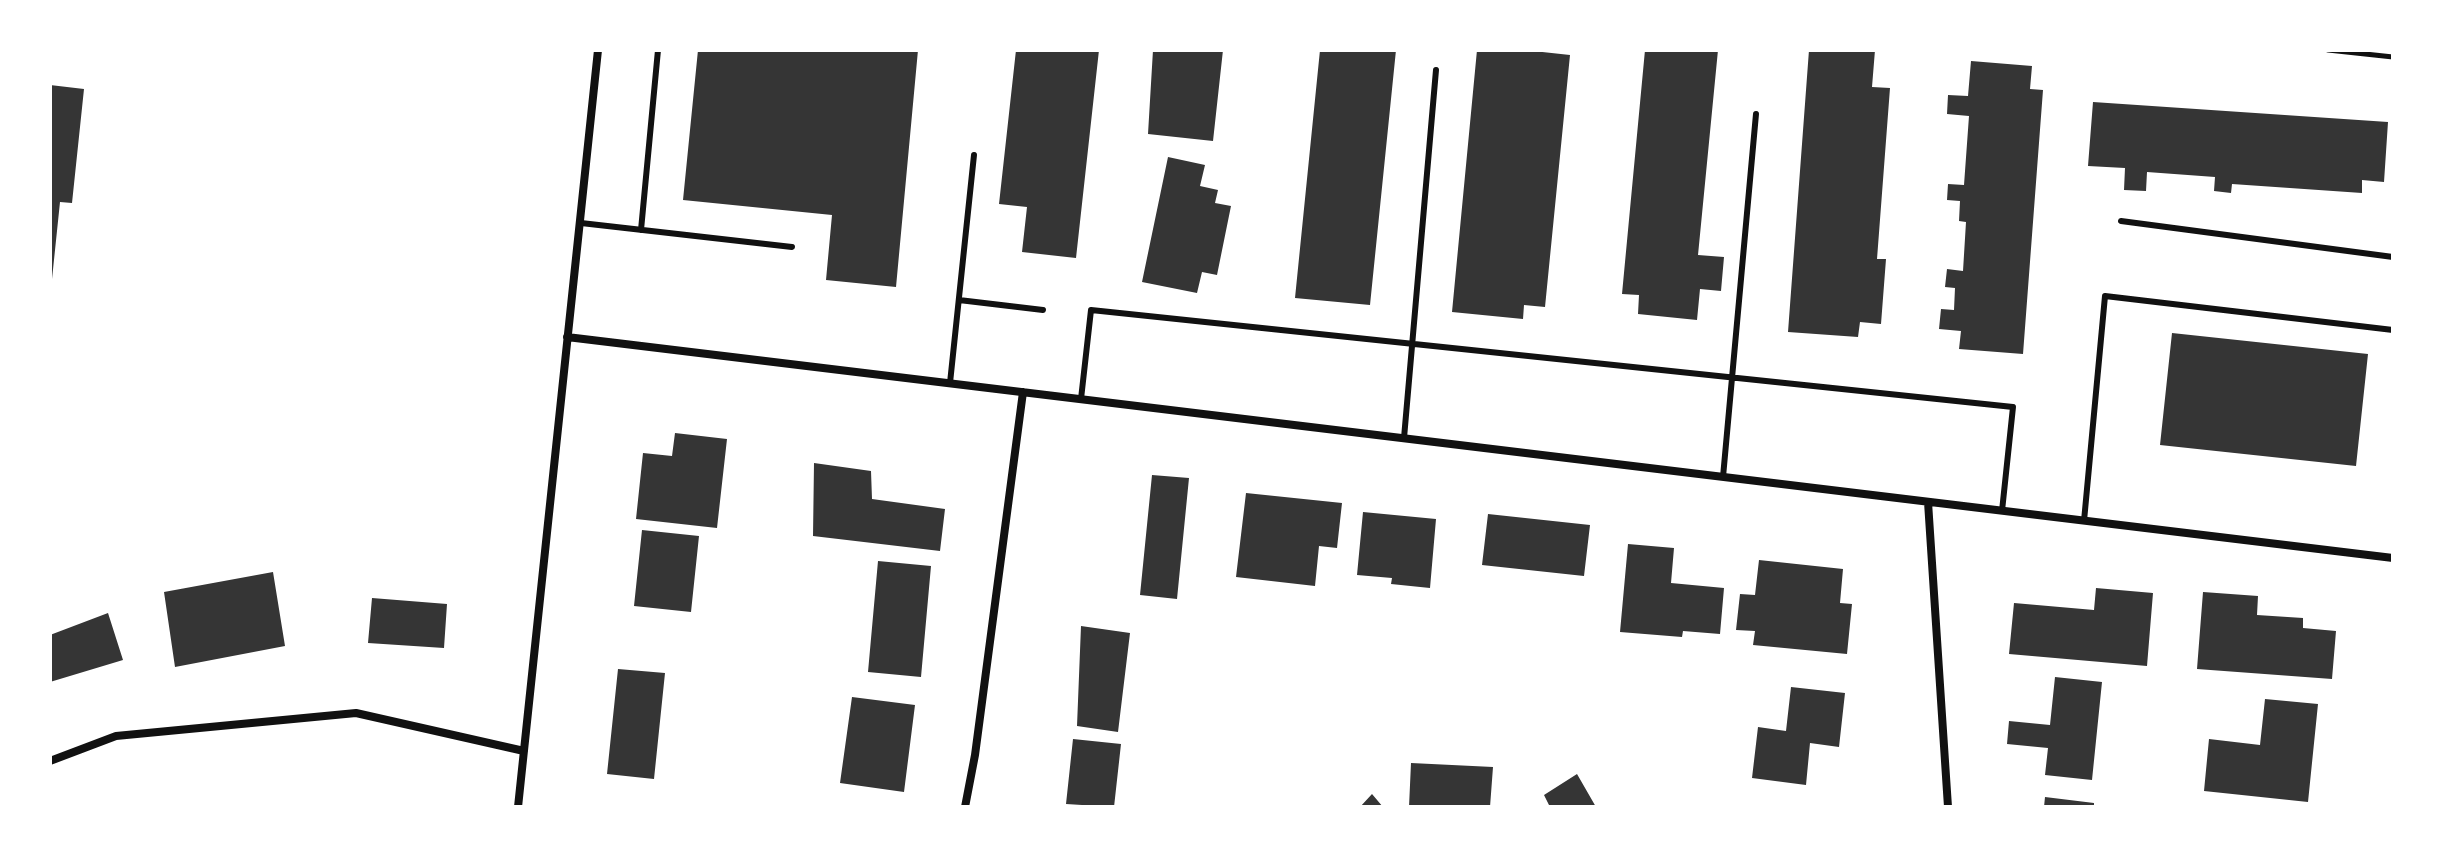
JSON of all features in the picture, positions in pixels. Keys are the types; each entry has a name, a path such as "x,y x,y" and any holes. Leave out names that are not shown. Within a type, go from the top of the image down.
{"street":[{"path":"518,807 598,50"},
{"path":"567,337 2393,558"},
{"path":"965,807 975,755 1023,392"},
{"path":"1928,502 1948,807"},
{"path":"50,761 116,736 356,713 524,751"}],"lane":[{"path":"641,230 658,50"},
{"path":"1404,438 1436,70"},
{"path":"1723,477 1756,114"},
{"path":"950,383 974,155"},
{"path":"2121,221 2393,257"},
{"path":"581,223 792,247"},
{"path":"2084,521 2105,296 2393,330"},
{"path":"959,300 1043,310"},
{"path":"1081,399 1091,310 2013,407 2002,511"}],"path":[{"path":"2328,50 2393,57"}],"building":[{"path":"698,50 918,50 896,287 826,280 832,215 683,200"},
{"path":"1016,50 1099,50 1076,258 1022,252 1027,207 999,204"},
{"path":"1153,50 1223,50 1213,141 1148,134"},
{"path":"1320,50 1396,50 1370,305 1295,298"},
{"path":"1477,50 1524,50 1570,55 1545,307 1524,305 1523,319 1452,312"},
{"path":"1645,50 1718,50 1698,255 1724,257 1721,291 1700,289 1697,320 1638,314 1639,295 1622,294"},
{"path":"1809,50 1875,50 1872,87 1890,88 1877,259 1886,259 1881,324 1860,322 1858,337 1788,332"},
{"path":"1971,61 2032,66 2030,89 2043,90 2023,354 1959,349 1961,331 1939,329 1941,309 1954,310 1955,288 1945,287 1947,269 1963,271 1966,222 1959,221 1960,201 1947,200 1948,184 1964,185 1969,116 1947,114 1948,95 1968,96"},
{"path":"50,85 84,89 72,203 60,202 52,279 50,279"},
{"path":"2093,102 2388,122 2384,182 2362,180 2362,193 2232,184 2231,193 2214,191 2215,177 2147,172 2146,191 2124,190 2125,168 2088,166"},
{"path":"1168,157 1205,165 1200,186 1218,190 1215,203 1231,206 1217,275 1202,272 1197,293 1142,282"},
{"path":"2172,333 2368,354 2356,466 2160,445"},
{"path":"675,433 727,439 717,528 636,519 643,453 672,456"},
{"path":"814,463 871,471 872,499 945,509 940,551 813,536"},
{"path":"1152,475 1189,478 1177,599 1140,595"},
{"path":"1246,493 1342,503 1337,548 1319,546 1315,586 1236,577"},
{"path":"1363,512 1436,519 1430,588 1391,584 1392,578 1357,575"},
{"path":"1488,514 1590,525 1584,576 1482,565"},
{"path":"642,530 699,536 691,612 634,606"},
{"path":"1628,544 1674,548 1671,583 1724,588 1720,634 1683,631 1682,637 1620,632"},
{"path":"1759,560 1843,569 1840,603 1852,604 1847,654 1753,645 1755,631 1736,630 1740,594 1755,595"},
{"path":"878,561 931,566 921,677 868,672"},
{"path":"273,572 285,646 175,667 164,592"},
{"path":"2096,588 2153,593 2147,666 2009,654 2014,603 2094,610"},
{"path":"2203,592 2258,596 2257,615 2303,618 2303,628 2336,631 2332,679 2197,669"},
{"path":"372,598 447,604 444,648 368,643"},
{"path":"108,613 123,660 50,682 50,635"},
{"path":"1081,626 1130,633 1118,732 1077,726"},
{"path":"618,669 665,673 654,779 607,774"},
{"path":"2055,677 2102,682 2092,780 2045,775 2048,748 2007,744 2009,721 2050,725"},
{"path":"1791,687 1845,693 1839,747 1810,743 1806,785 1752,778 1758,727 1786,731"},
{"path":"852,697 915,705 904,792 840,783"},
{"path":"2265,699 2318,704 2308,802 2204,791 2209,739 2260,745"},
{"path":"1073,739 1121,744 1114,807 1066,804"},
{"path":"1411,763 1493,767 1490,807 1409,807"},
{"path":"1577,774 1596,807 1550,807 1544,795"},
{"path":"1372,794 1383,807 1360,807"},
{"path":"2045,797 2094,803 2094,807 2044,807"}]}
